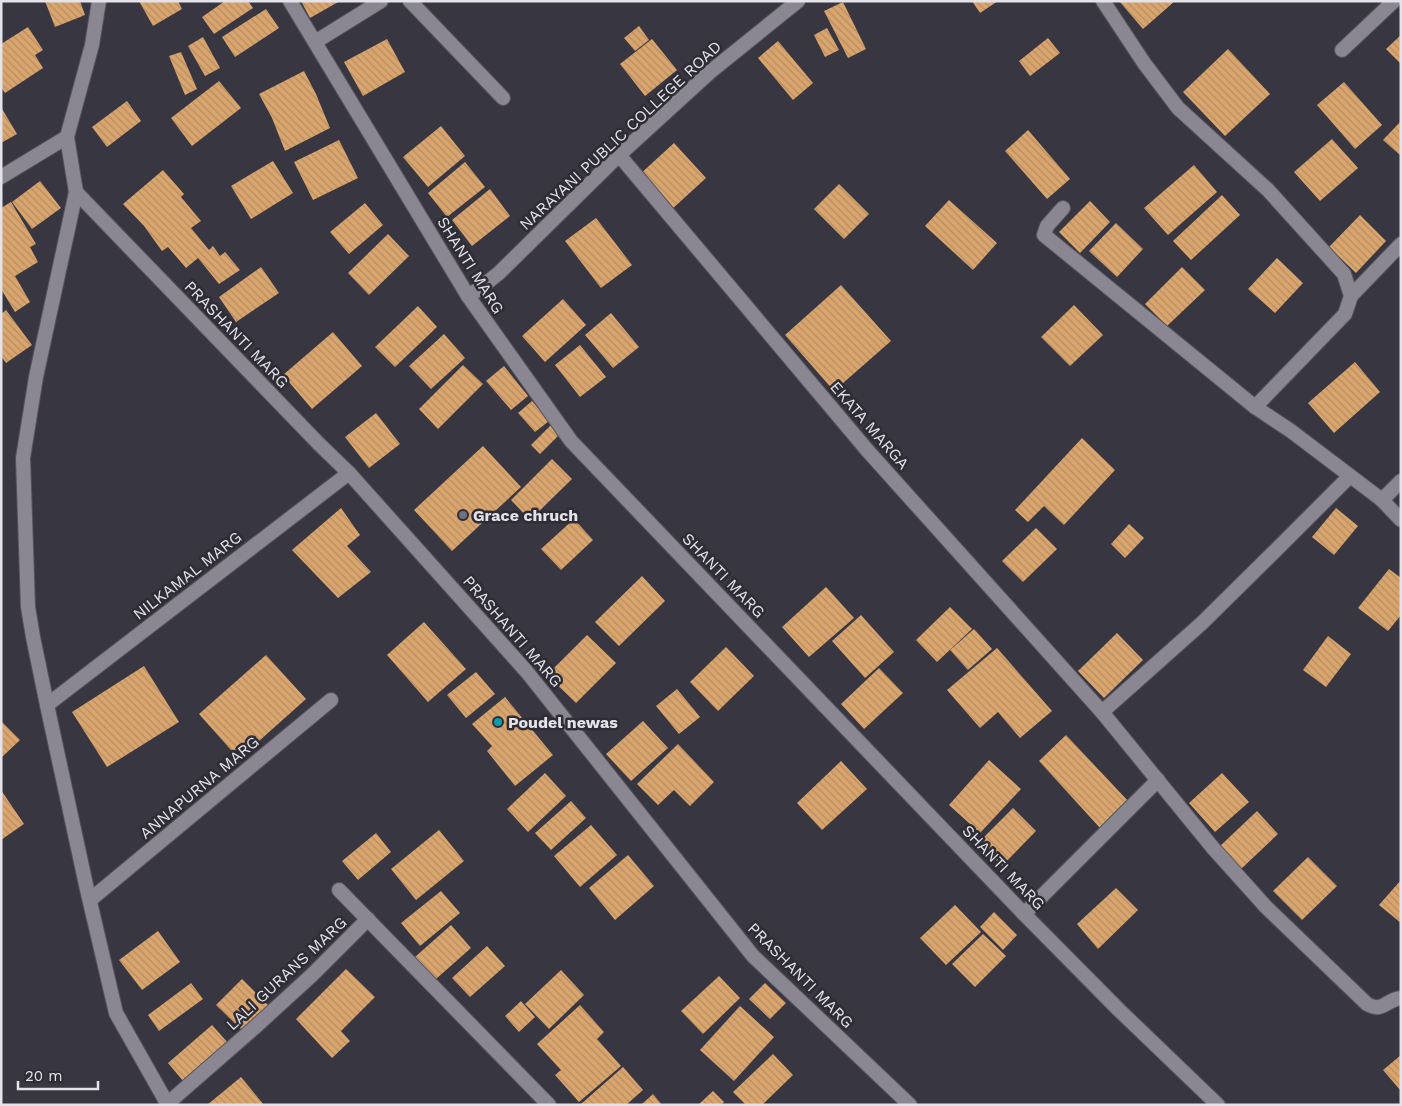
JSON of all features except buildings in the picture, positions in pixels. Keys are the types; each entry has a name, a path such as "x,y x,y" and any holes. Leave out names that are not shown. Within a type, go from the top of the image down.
{"street":[{"path":"99,1 92,45 67,137 76,192 36,377 23,458 28,607 32,637 116,1013 168,1104"},
{"name":"SHANTI MARG","path":"290,1 468,296 571,441 1024,914 1126,1017 1218,1105"},
{"path":"314,42 382,1"},
{"path":"410,1 503,98"},
{"name":"NARAYANI PUBLIC COLLEGE ROAD","path":"468,296 480,289 499,272 620,155 710,72 798,1"},
{"path":"1103,1 1178,108 1268,190 1344,274 1351,296"},
{"path":"1342,50 1394,1"},
{"path":"1,177 67,137"},
{"name":"EKATA MARGA","path":"620,155 867,450 1102,712 1213,848 1266,907 1367,1004 1374,1008 1379,1008 1401,998"},
{"name":"PRASHANTI MARG","path":"76,192 349,473 528,672 753,956 910,1105"},
{"path":"1063,208 1047,226 1044,236 1255,407 1291,431 1349,477 1382,500 1401,520"},
{"path":"1255,407 1345,314 1351,296 1401,244"},
{"name":"NILKAMAL MARG","path":"47,705 349,473"},
{"path":"1102,712 1202,623 1349,477"},
{"path":"1382,500 1401,481"},
{"name":"ANNAPURNA MARG","path":"90,900 331,700"},
{"path":"1024,914 1158,780"},
{"path":"339,890 368,919"},
{"name":"LALI GURANS MARG","path":"168,1104 312,975 368,919 549,1105"}],"place":[{"name":"Grace chruch","path":"463,515"},
{"name":"Poudel newas","path":"498,722"}]}
